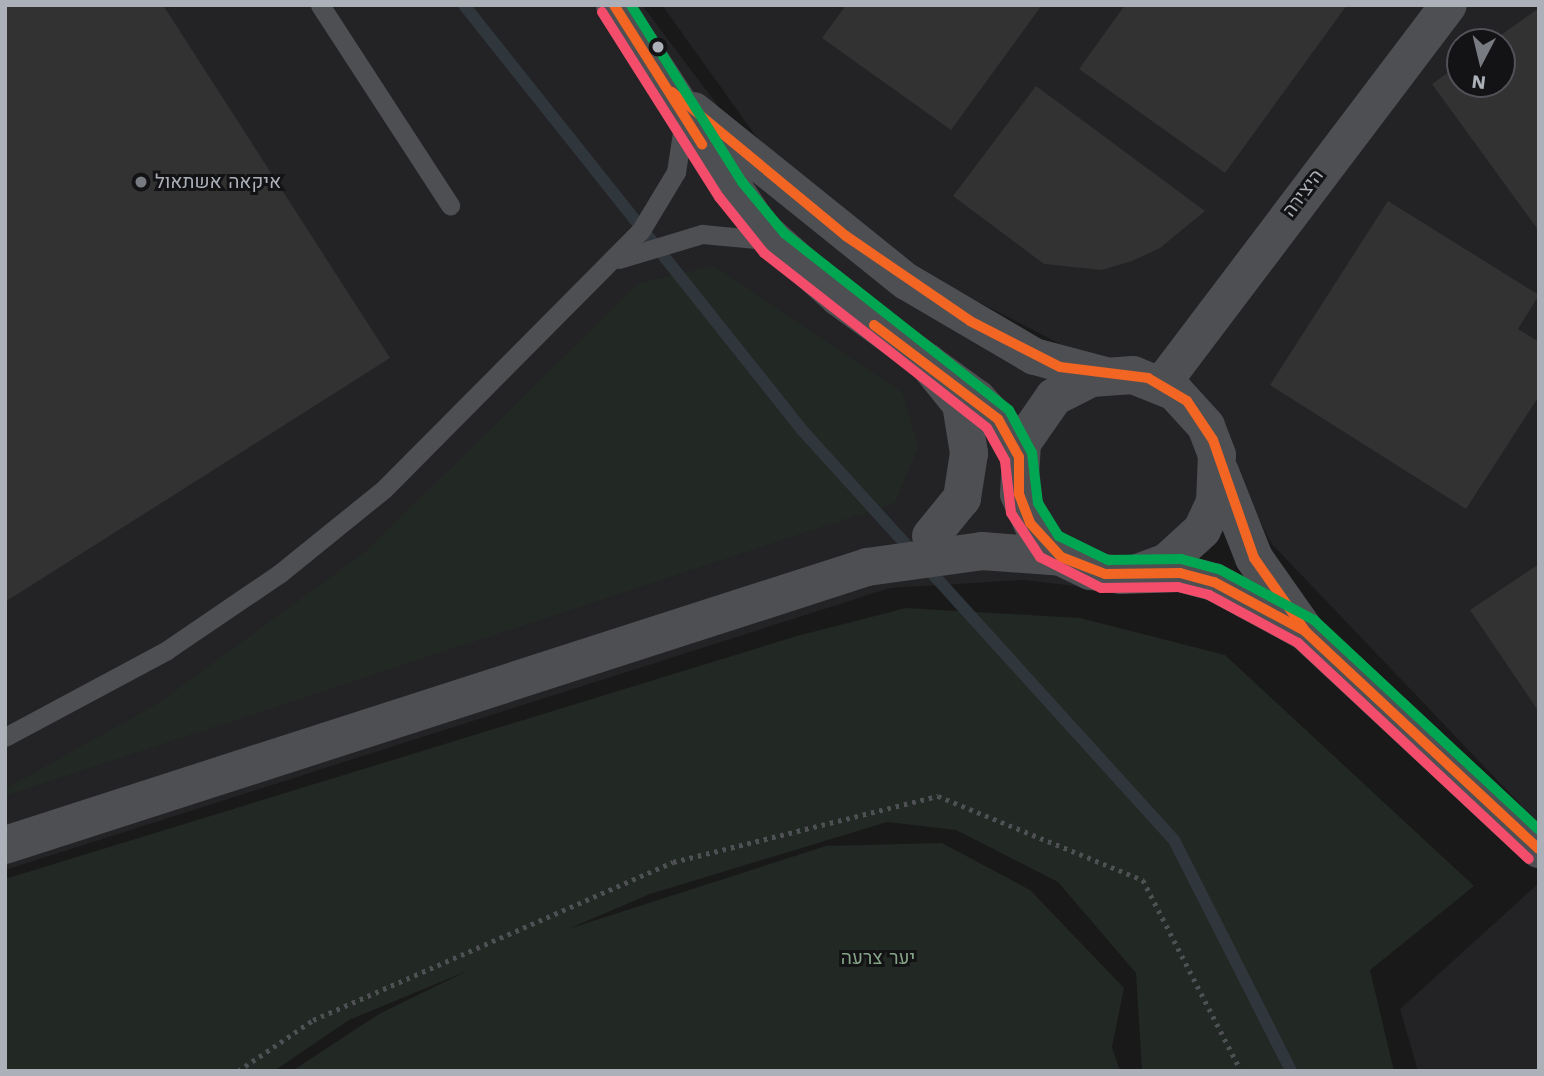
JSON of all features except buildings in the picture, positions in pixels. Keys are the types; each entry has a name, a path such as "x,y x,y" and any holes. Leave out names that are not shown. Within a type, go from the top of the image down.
{"street":[{"path":"614,5 678,102 731,190 774,243 992,412 1018,459 1030,523 1061,557"},
{"name":"היצירה","path":"1161,384 1448,5"},
{"path":"678,102 906,281 1034,356 1105,375 1161,384 1187,401 1206,426 1219,470 1254,558 1307,632 1539,849"},
{"path":"927,362 961,404 969,453 962,498 931,536"},
{"path":"5,845 867,567 931,536 985,503 1018,459 1028,430 1054,397 1105,375"},
{"path":"1137,573 1167,562 1202,530 1219,470"},
{"path":"867,567 982,551 1061,557 1105,574 1180,573 1214,582 1307,632"}],"lane":[{"path":"320,5 450,205"},
{"path":"5,737 167,650 333,533 483,396 641,230 669,187 685,141 678,102"},
{"path":"605,265 702,234 751,235 774,243"}],"path":[{"path":"238,1071 313,1020 674,862 937,796 1143,880 1241,1071"}],"shaded area":[{"path":"5,5 642,5 734,127 770,156 662,5 1539,5 1539,824 1271,543 1195,388 1068,348 907,265 902,268 1067,361 1172,387 1232,501 1209,551 1125,592 1024,580 890,588 5,870"},
{"path":"1539,883 1539,1071 1418,1071 1400,1009"}],"green space":[{"path":"714,266 903,393 918,447 895,503 5,796 5,789 157,704 365,552 639,283"},
{"name":"יער צרעה","path":"906,608 1080,618 1225,655 1474,886 1370,970 1394,1071 1142,1071 1136,973 1058,882 956,830 887,822 650,894 568,929 826,846 942,843 1030,890 1124,988 1112,1047 1120,1071 292,1071 379,1014 467,971 349,1020 274,1071 5,1071 5,879 797,636"}],"waterway":[{"path":"464,5 803,431 1174,840 1291,1071"}],"transit line":[{"path":"614,5 702,144"},
{"path":"631,5 742,182 784,233 1009,410 1032,453 1038,503 1059,536 1108,560 1181,559 1219,569 1314,620 1539,830"},
{"path":"602,12 719,197 764,253 987,428 1005,461 1011,513 1040,557 1101,588 1178,587 1209,595 1298,643 1529,859"},
{"path":"672,92 846,236 970,321 1060,367 1148,378 1187,401 1213,440 1254,558 1306,632 1539,849"},
{"path":"874,325 998,419 1019,457 1019,494 1030,523 1061,557 1105,574 1180,573 1214,582 1303,630"}],"place":[{"name":"איקאה אשתאול","path":"141,182"}]}
